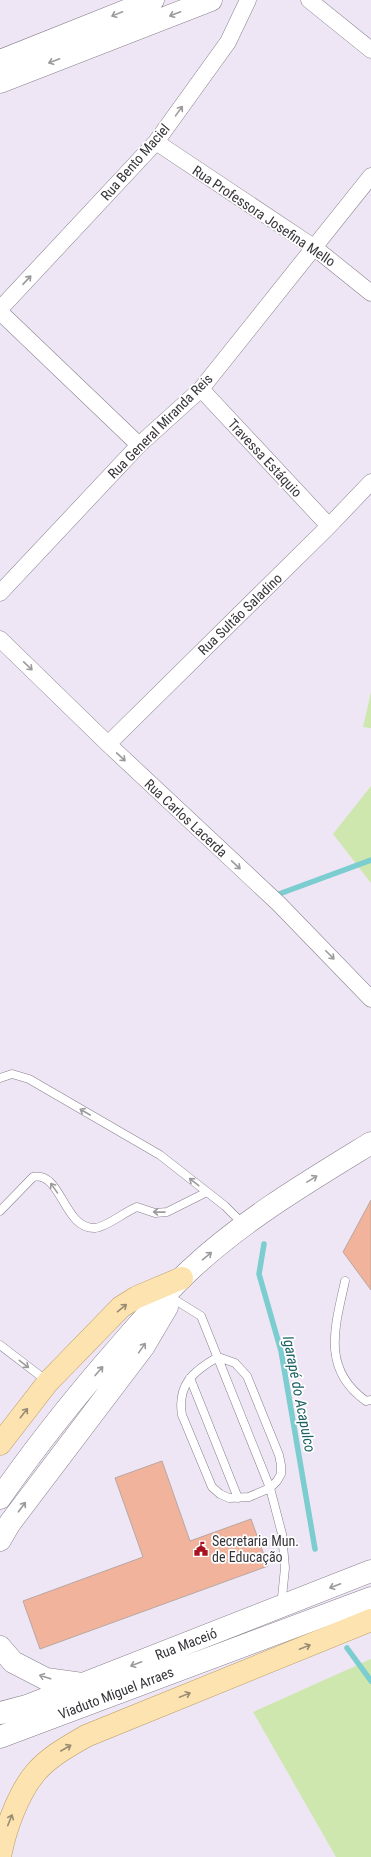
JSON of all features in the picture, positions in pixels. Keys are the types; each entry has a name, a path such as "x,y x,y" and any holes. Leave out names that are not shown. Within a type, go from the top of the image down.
{"main road":[{"path":"0,61 154,0"},
{"path":"0,82 211,0"},
{"path":"0,1498 73,1400 182,1278 206,1255 294,1190 371,1143"},
{"path":"0,1540 10,1523 144,1346 182,1278"},
{"path":"0,1444 48,1382 121,1307 137,1296 182,1278"},
{"name":"Rua Maceió","path":"0,1713 27,1706 371,1571"},
{"name":"Rua Maceió","path":"233,1649 371,1598"},
{"path":"0,1857 4,1835 16,1804 36,1772 58,1752 86,1736 371,1620"},
{"path":"0,1647 12,1662 46,1679 84,1684"},
{"name":"Viaduto Miguel Arraes","path":"0,1737 233,1649"}],"street":[{"name":"Rua Bento Maciel","path":"0,309 156,142 228,42 248,0"},
{"path":"309,0 371,50"},
{"name":"Rua Professora Josefina Mello","path":"156,142 315,248 371,293"},
{"name":"Rua General Miranda Reis","path":"0,593 139,445 200,388 315,248 371,176"},
{"path":"0,312 139,445"},
{"name":"Travessa Estáquio","path":"200,388 329,526"},
{"name":"Rua Sultão Saladino","path":"108,744 329,526 371,482"},
{"name":"Rua Carlos Lacerda","path":"0,639 108,744 279,904 371,999"}],"lane":[{"path":"0,1078 12,1074 29,1079 160,1155 225,1206 245,1226"},
{"path":"0,1211 33,1177 39,1175 47,1178 77,1221 86,1227 97,1228 137,1207 155,1213 167,1212 207,1192"},
{"path":"345,1281 336,1322 335,1357 341,1374 353,1392 366,1401 371,1400"},
{"path":"172,1298 201,1316 270,1488 282,1534 285,1568 282,1597 284,1606"},
{"path":"0,1345 48,1382"},
{"path":"218,1357 235,1363 248,1376 280,1455 281,1474 270,1488 249,1497 229,1498 220,1494 212,1487 206,1477 182,1415 182,1394 190,1378 198,1369 218,1357"},
{"path":"190,1378 238,1498"}],"green space":[{"path":"371,692 371,728 363,727"},
{"path":"371,786 371,883 333,834"},
{"path":"371,1659 371,1857 336,1857 253,1712"}],"building":[{"path":"371,1200 371,1290 343,1252"},
{"name":"Secretaria Mun. de Educação","path":"162,1461 190,1541 251,1519 268,1566 40,1649 23,1601 143,1557 115,1478"}],"waterway":[{"name":"Igarapé do Acapulco","path":"279,894 371,860"},
{"name":"Igarapé do Acapulco","path":"264,1244 259,1274 281,1351 315,1549"},
{"name":"Igarapé do Acapulco","path":"347,1648 371,1681"}],"place":[{"name":"Secretaria Mun. de Educação","path":"201,1549"}]}
